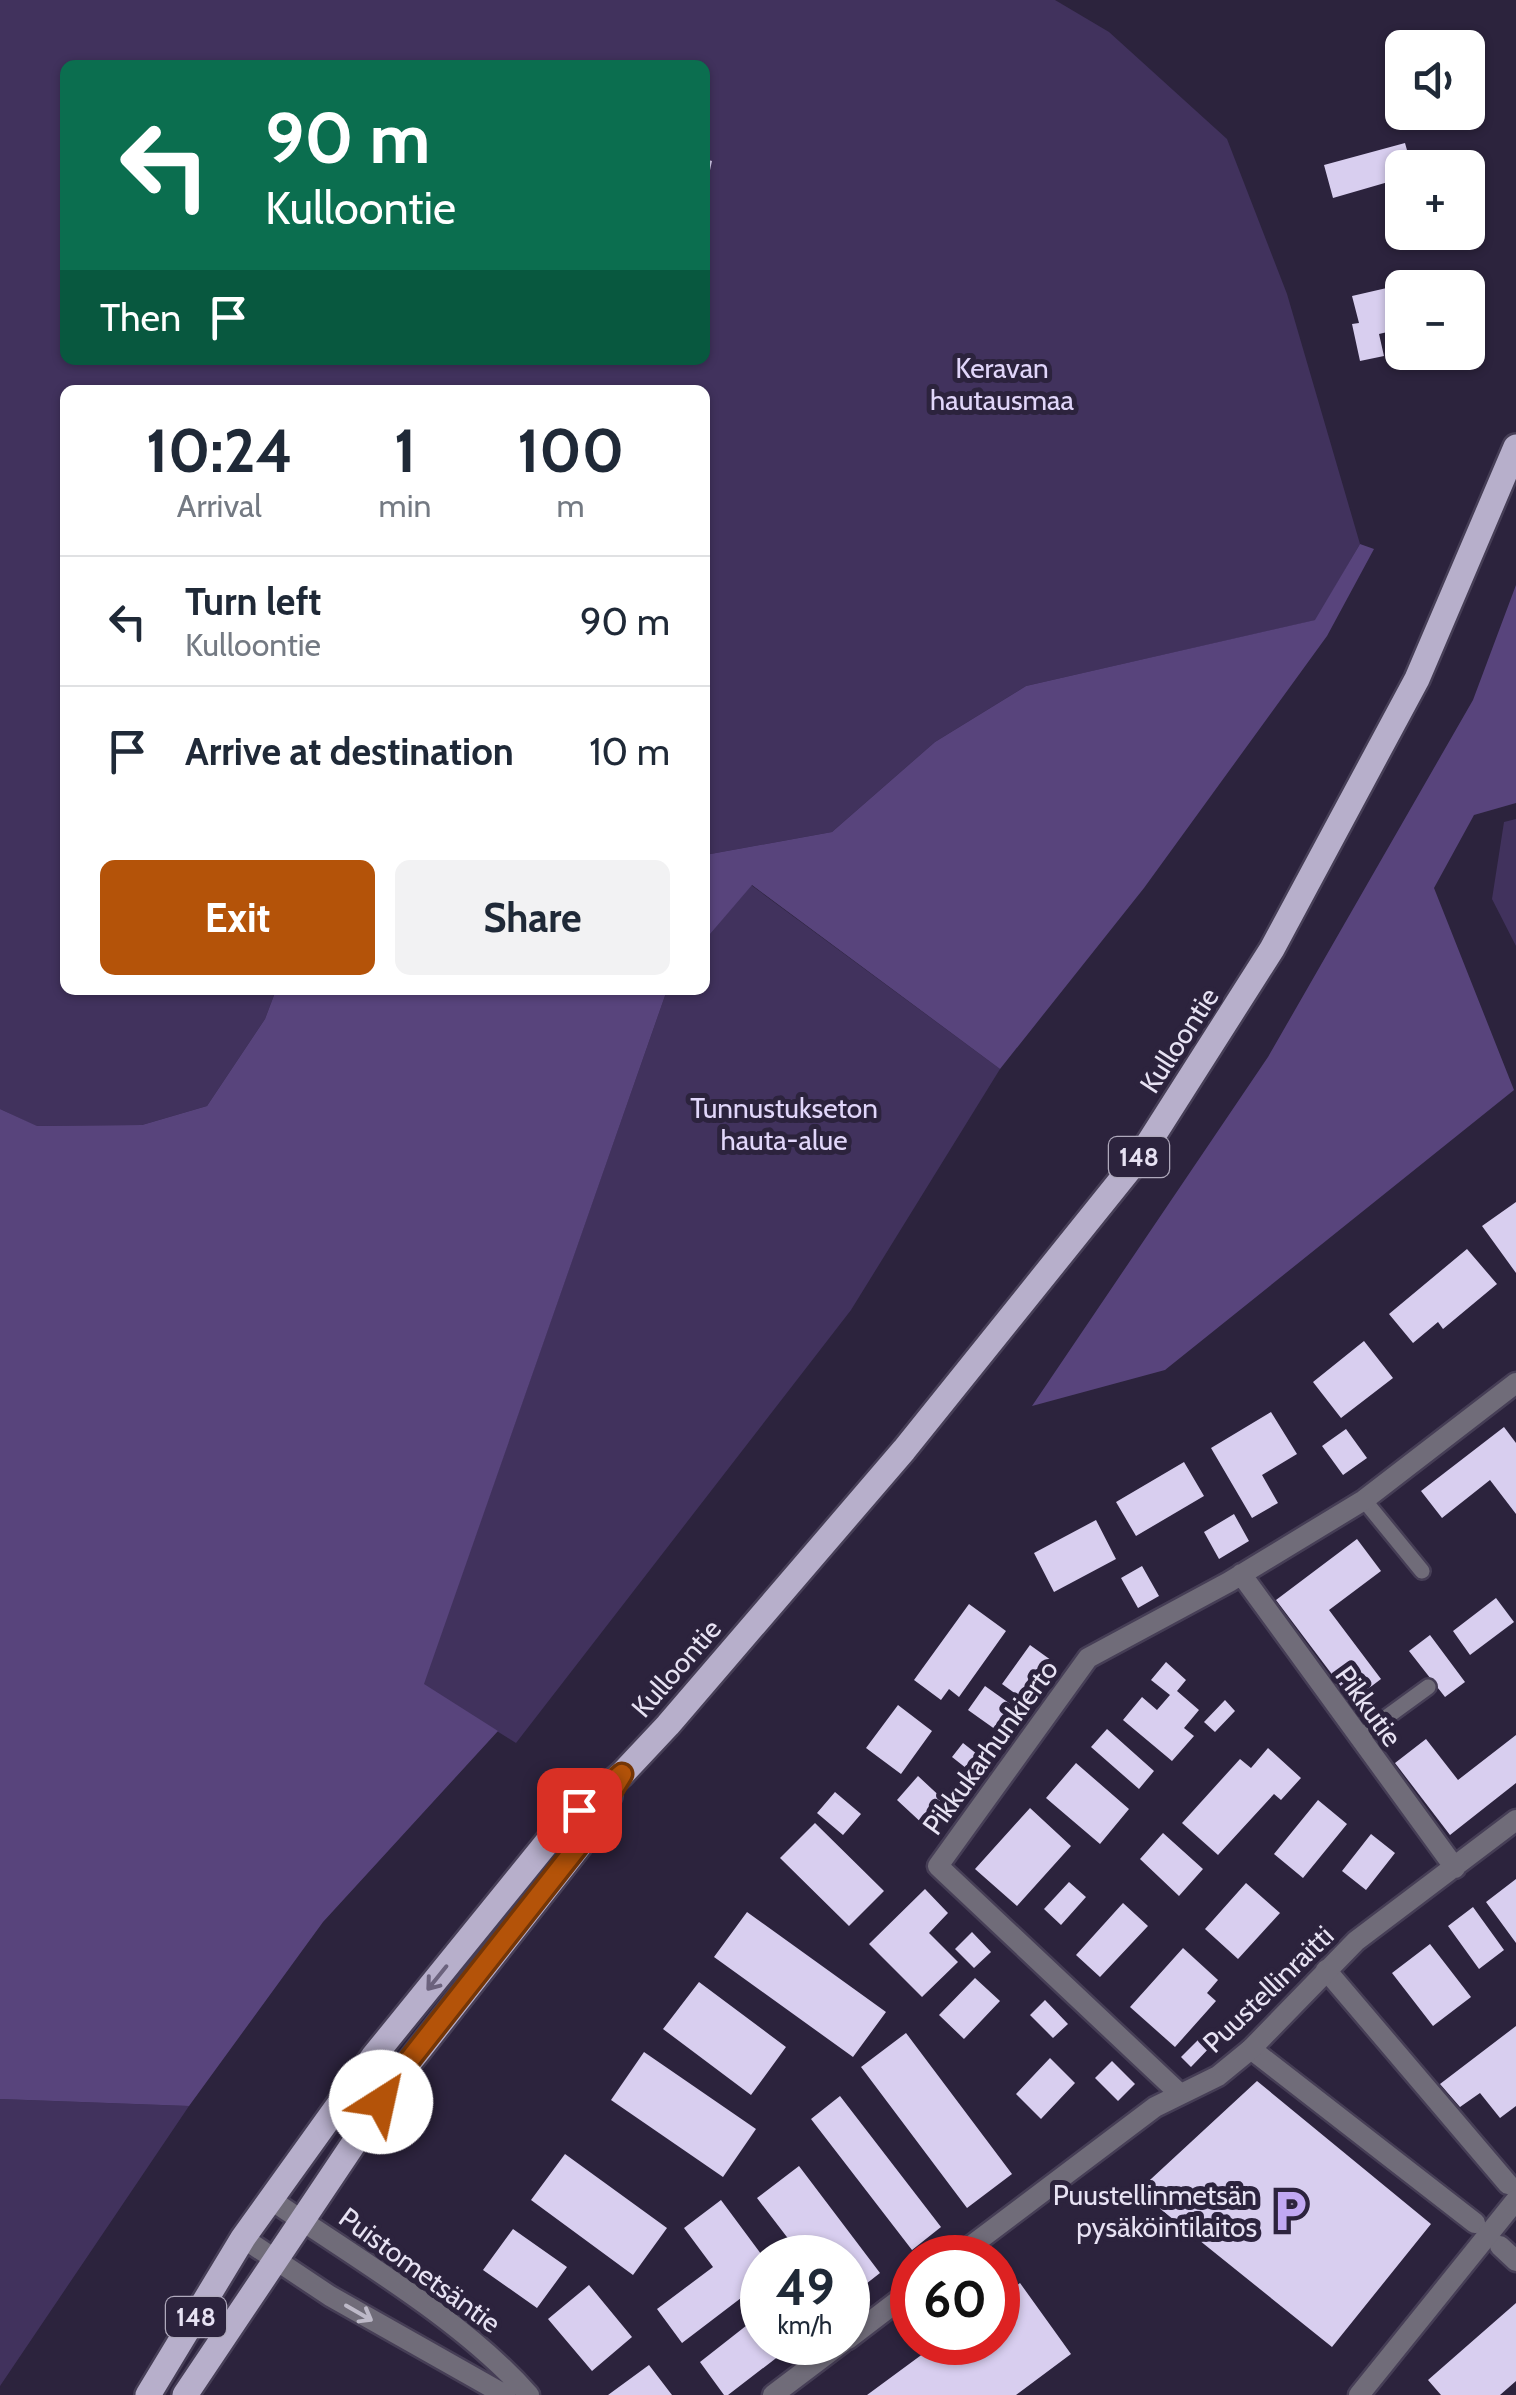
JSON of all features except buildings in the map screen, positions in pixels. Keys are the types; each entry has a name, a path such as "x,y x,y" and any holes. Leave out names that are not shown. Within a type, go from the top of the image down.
{"main road":[{"name":"Kulloontie","path":"148,2395 242,2238 373,2057 558,1828 622,1774 904,1450 1141,1155 1272,949 1417,679 1516,447"},
{"name":"Kulloontie","path":"185,2395 400,2072 578,1846 622,1774"}],"street":[{"name":"Pikkukarhunkierto","path":"1180,2094 938,1866 1088,1658 1241,1574 1364,1500 1516,1382"},
{"name":"Pikkutie","path":"1241,1574 1455,1868"},
{"name":"Puustellinraitti","path":"985,2235 1155,2107 1218,2076 1251,2049 1356,1941 1516,1820"},
{"path":"1326,1970 1512,2192 1359,2395"},
{"path":"1251,2049 1475,2224"},
{"name":"Puistometsäntie","path":"270,2199 499,2361 529,2395"},
{"path":"242,2238 482,2391 505,2395"},
{"path":"1500,2246 1516,2262"},
{"path":"870,2322 890,2307"},
{"path":"773,2395 813,2365"}],"lane":[{"path":"1364,1500 1422,1571"},
{"path":"1358,1738 1428,1686"},
{"path":"482,2391 499,2361"}],"green space":[{"name":"Keravan hautausmaa","path":"0,0 1055,0 1109,32 1227,139 1287,294 1360,544 1316,620 1026,686 935,742 832,832 710,854 710,385 60,385 60,995 274,995 265,1019 207,1106 142,1125 36,1126 0,1109"},
{"path":"1516,819 1516,946 1492,899 1504,822"},
{"name":"Tunnustukseton hauta-alue","path":"751,885 1000,1069 851,1310 516,1743 423,1685 665,995 710,995 710,934"},
{"path":"0,2099 189,2106 0,2386"}],"shaded area":[{"path":"1360,544 1374,549 1327,636 1144,888 1000,1069 752,885 710,934 710,854 832,832 935,742 1026,686 1315,620"},
{"path":"1516,585 1516,803 1474,815 1434,888 1514,1090 1165,1370 1032,1406 1268,1057 1473,700"},
{"path":"274,995 665,995 424,1684 498,1731 323,1922 189,2106 0,2099 0,1109 37,1126 142,1125 207,1106 265,1019"}],"place":[{"name":"Puustellinmetsän pysäköintilaitos","path":"1290,2211"}],"route":[{"path":"381,2102 400,2072 578,1846 622,1774 579,1810"}]}
